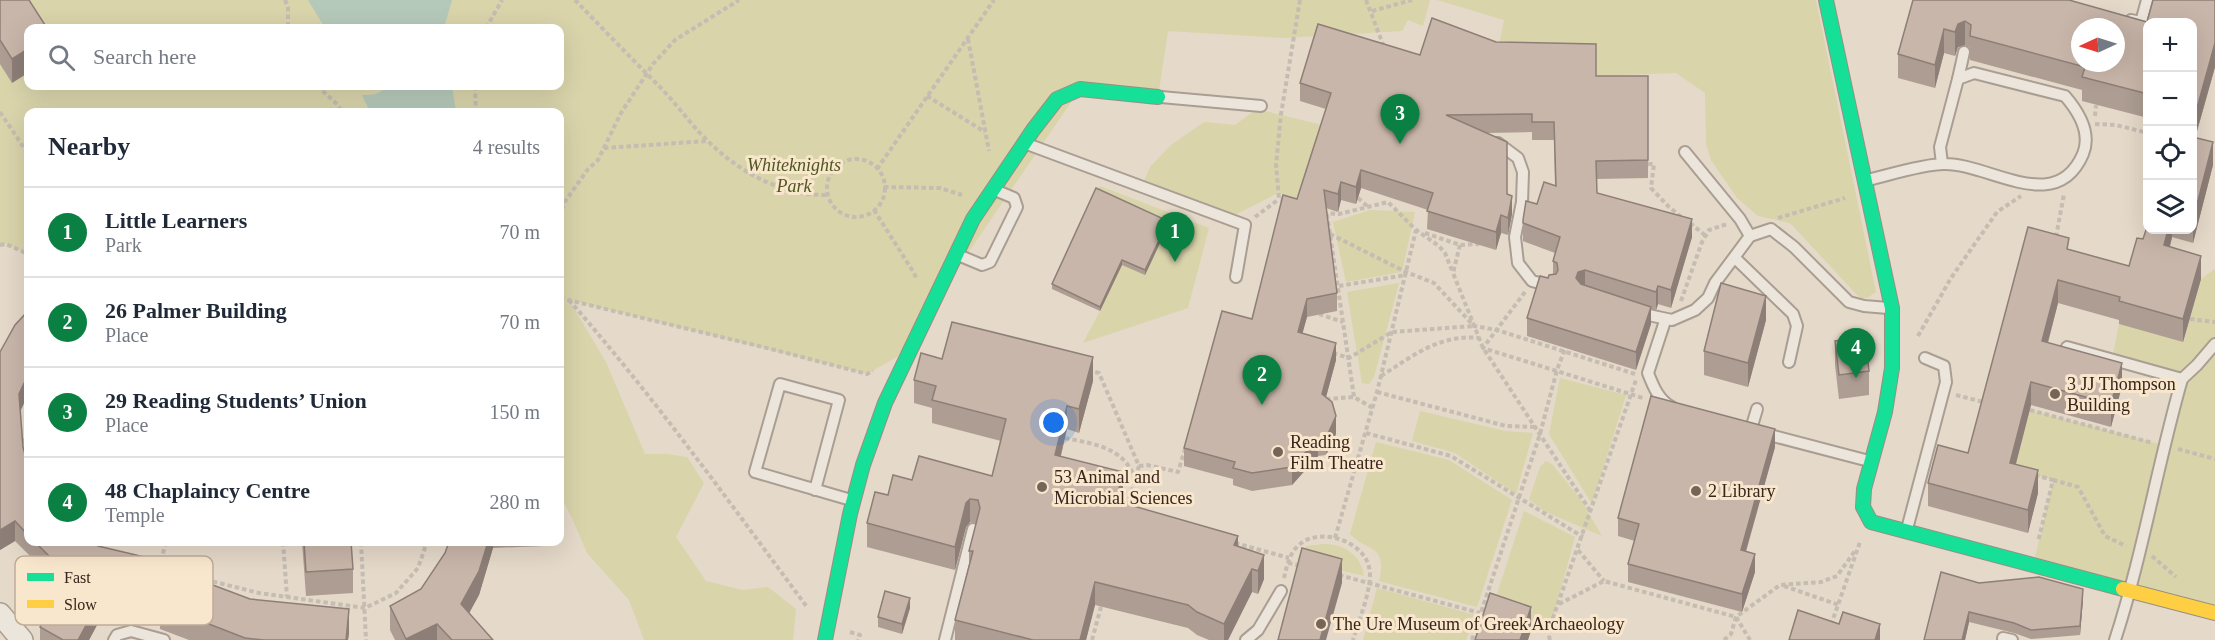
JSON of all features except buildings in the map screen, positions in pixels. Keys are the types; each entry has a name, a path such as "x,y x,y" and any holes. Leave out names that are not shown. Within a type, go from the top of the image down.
{"street":[{"path":"1826,0 1892,308 1892,368 1885,412 1864,489 1863,507 1870,522 2131,591 2198,614 2215,613"},
{"path":"825,640 863,465 885,403 955,254 981,206 1024,142 1057,99 1080,89 1158,97"},
{"path":"0,614 22,640"}],"lane":[{"path":"2119,17 2141,22 2147,0"},
{"path":"1942,164 1940,147 1964,52"},
{"path":"1864,180 1942,164 1956,165 2021,183 2041,185 2063,178 2076,168 2084,150 2084,123 2065,96 1974,73 1958,79"},
{"path":"1158,97 1261,106"},
{"path":"1024,142 1245,225 1236,277"},
{"path":"1498,143 1518,158 1523,172 1522,202 1515,237 1518,263 1532,281 1551,286"},
{"path":"1685,152 1740,219 1750,236"},
{"path":"955,254 982,265 990,262 1017,207 1014,198 993,188"},
{"path":"1625,308 1665,321 1680,318 1695,310 1708,298 1715,283 1750,236 1771,229 1794,247 1849,302 1864,306 1892,308"},
{"path":"1735,258 1793,314 1797,326 1789,362"},
{"path":"1665,321 1648,373 1654,390 1667,405 1680,411"},
{"path":"2115,640 2131,591 2163,446 2182,379 2198,365 2215,344"},
{"path":"2067,347 2182,379"},
{"path":"1906,532 1946,382 1944,366 1925,358"},
{"path":"814,490 839,400 780,384 755,472 814,490 854,501"},
{"path":"1757,409 1746,428 1872,462"},
{"path":"945,640 973,529"},
{"path":"1246,640 1258,630 1281,591"},
{"path":"114,640 117,635 131,631 164,640"},
{"path":"2003,640 2003,638 2012,640"}],"path":[{"path":"285,0 288,7 288,24"},
{"path":"488,24 502,0"},
{"path":"574,0 729,159 766,184 789,192 828,195"},
{"path":"564,203 588,169 598,160 621,113 646,74 675,40 739,0"},
{"path":"877,169 994,0"},
{"path":"1280,199 1276,165 1281,114 1300,0"},
{"path":"1366,0 1386,53"},
{"path":"1372,11 1412,0"},
{"path":"968,39 990,153"},
{"path":"321,90 340,108"},
{"path":"475,90 476,108"},
{"path":"927,96 986,132"},
{"path":"0,112 24,148"},
{"path":"2116,125 2143,132"},
{"path":"603,148 709,141"},
{"path":"856,158 866,160 877,169 881,173 884,186 881,201 874,210 859,217 850,216 834,207 828,195 827,182 837,165 856,158"},
{"path":"1648,164 1654,164 1651,188 1669,207 1706,236"},
{"path":"2055,245 2064,189 2063,178"},
{"path":"884,186 940,188 967,197 981,206"},
{"path":"1358,198 1368,207"},
{"path":"1280,199 1291,202"},
{"path":"1245,225 1280,199"},
{"path":"1320,212 1339,214 1388,200 1416,230 1438,246 1444,253 1453,273 1483,348 1591,512"},
{"path":"1917,338 1951,278 1997,212 2016,201"},
{"path":"1663,218 1669,207"},
{"path":"874,210 918,283"},
{"path":"1327,214 1354,397"},
{"path":"1416,230 1460,245 1479,244"},
{"path":"1335,537 1373,408 1416,230"},
{"path":"1330,234 1406,274 1434,283 1474,326"},
{"path":"0,246 6,244 24,252"},
{"path":"1453,273 1460,245"},
{"path":"1339,286 1406,274"},
{"path":"1483,348 1532,281"},
{"path":"564,298 867,374 877,368"},
{"path":"1674,298 1682,300"},
{"path":"569,299 693,453 812,614"},
{"path":"1319,314 1343,322"},
{"path":"2190,319 2215,322"},
{"path":"1328,352 1349,358 1392,332 1474,326 1497,330 1638,374 1548,632 1550,640"},
{"path":"1381,377 1416,353 1439,341 1465,337 1479,338"},
{"path":"1483,348 1646,399 1654,390"},
{"path":"1472,640 1540,435 1564,350"},
{"path":"1080,367 1099,373 1138,466 1125,514"},
{"path":"1943,391 1988,403"},
{"path":"1377,392 1506,426 1535,427"},
{"path":"1325,399 1354,397 1373,408"},
{"path":"2030,410 2215,459"},
{"path":"1366,433 1451,456 1582,537"},
{"path":"1065,438 1095,445 1122,457 1130,466 1135,479"},
{"path":"1138,466 1147,465 1179,472 1187,440"},
{"path":"2034,475 2078,487 2105,536 2130,547"},
{"path":"2033,566 2053,480"},
{"path":"1281,591 1288,560 1300,544 1312,539 1335,537 1352,545 1365,556 1370,569 1370,583 1353,640"},
{"path":"1823,622 1832,625 1861,538"},
{"path":"1226,541 1308,568"},
{"path":"87,547 96,553 99,546"},
{"path":"283,546 287,597"},
{"path":"361,546 366,640"},
{"path":"213,582 259,593 365,608 396,593 418,568 426,546"},
{"path":"1724,640 1731,634 1736,617 1780,585 1821,582 1837,576 1858,547"},
{"path":"1578,550 1604,580 1736,617 1750,640"},
{"path":"1329,573 1492,614"},
{"path":"1558,604 1604,580"},
{"path":"1780,585 1838,608 1846,615"},
{"path":"1675,600 1677,594"},
{"path":"1092,640 1104,596"},
{"path":"147,635 149,625"},
{"path":"1526,625 1548,632"}],"green space":[{"name":"Whiteknights Park","path":"0,0 1430,0 1423,26 1408,20 1402,31 1284,38 1168,31 1158,97 1080,89 897,357 867,374 569,300 606,362 645,454 687,457 704,483 676,537 706,581 742,590 768,587 796,609 793,640 644,640 629,600 587,553 564,503 564,108 24,108 24,252 6,244 0,245"},
{"path":"1437,0 1816,0 1876,292 1867,298 1860,298 1790,223 1758,216 1737,198 1711,160 1706,144 1705,93 1676,73 1596,76 1496,60 1504,20"},
{"path":"1257,109 1326,126 1302,201 1278,193 1233,216 1144,181 1150,167 1171,145 1204,122 1235,125"},
{"path":"1100,186 1209,228 1188,308 1083,343 1100,311 1096,193"},
{"path":"1370,210 1415,212 1402,272 1346,282 1333,222"},
{"path":"2215,269 2215,613 2033,566 2053,480 2014,470 2030,410 2163,445 2182,379 2112,359 2119,324 2183,342 2201,279"},
{"path":"1399,283 1374,377 1369,384 1362,383 1347,292"},
{"path":"1560,378 1626,395 1592,504 1549,434"},
{"path":"1420,411 1505,431 1533,433 1516,494 1455,453 1412,441"},
{"path":"1376,442 1449,460 1512,500 1477,607 1379,581 1381,561 1378,555 1350,534"},
{"path":"1546,461 1552,464 1581,500 1602,536 1546,512 1529,500 1540,467"},
{"path":"1524,511 1575,537 1552,622 1543,626 1516,618 1493,606"},
{"path":"1324,544 1338,546 1350,552 1359,562 1364,576 1297,559 1306,546"},
{"path":"1377,588 1475,615 1466,640 1363,640"}],"shaded area":[{"path":"308,0 452,0 445,24 323,24"},
{"path":"453,90 455,108 368,108 362,95 376,94 381,91"}],"traffic: fast":[{"path":"1826,0 1892,308 1892,368 1885,412 1864,489 1863,507 1871,522 2123,589"},
{"path":"825,640 850,514 863,465 885,403 973,219 1033,130 1057,99 1080,89 1158,97"}],"traffic: slow":[{"path":"2123,589 2215,613"}],"place":[{"name":"29 Reading Students’ Union","path":"1400,144"},
{"name":"Little Learners","path":"1175,262"},
{"name":"48 Chaplaincy Centre","path":"1856,378"},
{"name":"3 JJ Thompson Building","path":"2055,394"},
{"name":"26 Palmer Building","path":"1262,405"},
{"name":"Reading Film Theatre","path":"1278,452"},
{"name":"53 Animal and Microbial Sciences","path":"1042,487"},
{"name":"2 Library","path":"1696,491"},
{"name":"The Ure Museum of Greek Archaeology","path":"1321,624"}]}
